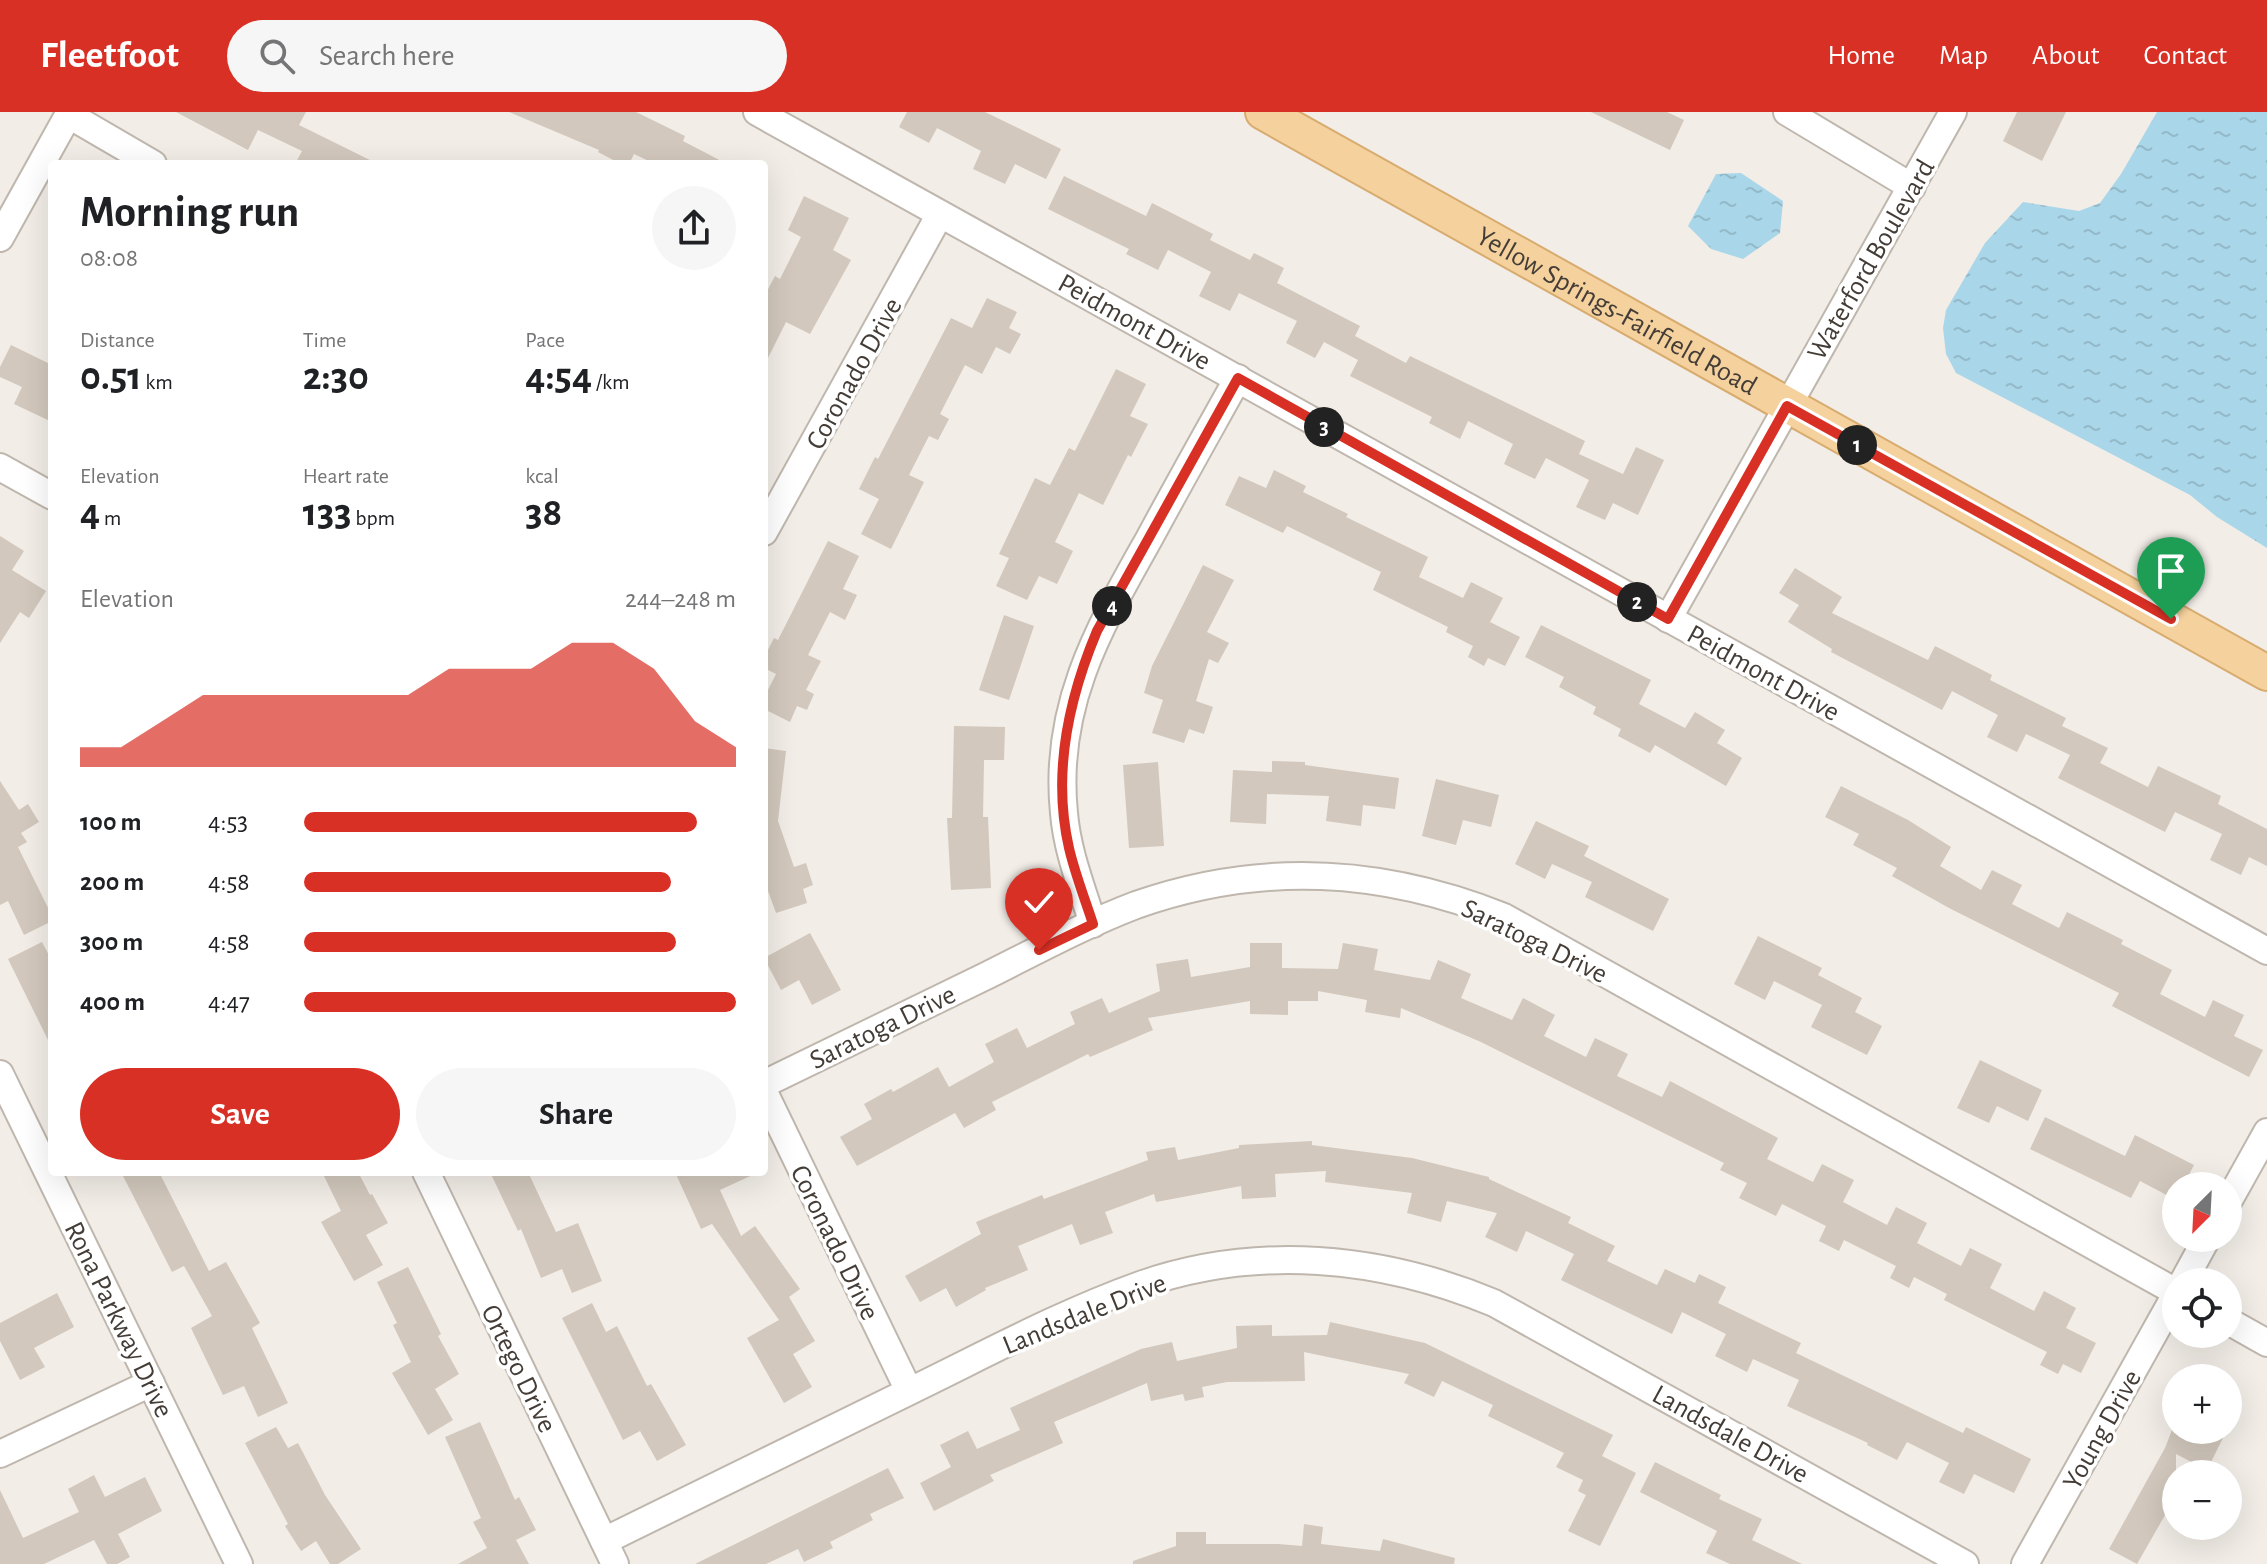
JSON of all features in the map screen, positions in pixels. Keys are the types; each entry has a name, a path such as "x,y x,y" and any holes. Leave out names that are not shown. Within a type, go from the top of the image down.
{"main road":[{"name":"Yellow Springs-Fairfield Road","path":"1263,112 2267,673"}],"street":[{"name":"Peidmont Drive","path":"757,112 2267,951"},
{"path":"1787,112 1912,187"},
{"name":"Waterford Boulevard","path":"1668,619 1953,112"},
{"path":"0,238 70,114 146,160"},
{"name":"Coronado Drive","path":"768,516 940,214"},
{"path":"1093,924 1069,848 1064,814 1063,755 1073,698 1097,631 1238,378"},
{"path":"0,467 48,494"},
{"name":"Saratoga Drive","path":"768,1082 1134,906 1182,891 1274,876 1325,875 1367,879 1433,892 1504,917 2162,1285"},
{"name":"Rona Parkway Drive","path":"1,1077 48,1173"},
{"name":"Coronado Drive","path":"768,1100 909,1391"},
{"path":"2242,1177 2267,1132"},
{"name":"Rona Parkway Drive","path":"50,1176 239,1564"},
{"name":"Ortego Drive","path":"428,1176 609,1552"},
{"name":"Landsdale Drive","path":"609,1552 909,1391 1099,1302 1140,1285 1196,1269 1294,1259 1377,1266 1434,1280 1494,1303 1965,1564"},
{"name":"Young Drive","path":"2025,1564 2162,1318"},
{"path":"2242,1329 2267,1343"},
{"path":"0,1454 151,1383"}],"water":[{"path":"2157,112 2267,112 2267,548 2217,517 2190,495 1956,373 1946,354 1943,328 1946,310 1985,243 2023,202 2079,211 2100,203 2121,174"},
{"path":"1741,173 1783,201 1780,233 1743,259 1711,249 1688,226 1716,174"}],"building":[{"path":"176,112 306,112 299,125 370,160 297,160 302,151 258,130 248,150"},
{"path":"509,112 636,112 685,136 683,141 719,160 647,160 634,154 631,160 613,160 599,150"},
{"path":"907,112 985,112 1061,149 1046,179 1015,164 1005,184 973,169 981,151 937,128 929,143 899,127"},
{"path":"1591,112 1667,112 1684,120 1670,150"},
{"path":"2017,112 2066,112 2042,161 2003,141"},
{"path":"1064,176 1146,216 1152,203 1213,234 1210,240 1250,260 1254,253 1284,268 1277,283 1360,326 1355,336 1406,363 1410,356 1585,441 1579,454 1623,474 1636,447 1664,460 1638,515 1613,503 1605,520 1576,507 1589,480 1546,458 1535,479 1504,464 1513,444 1468,421 1460,439 1429,423 1432,417 1350,376 1358,360 1324,342 1315,358 1286,343 1297,321 1239,293 1230,311 1199,296 1211,272 1168,250 1158,270 1126,254 1129,249 1048,209"},
{"path":"804,196 849,218 833,250 851,260 810,334 786,322 768,358 768,289 775,276 780,279 801,237 788,230"},
{"path":"987,298 1017,312 1009,328 1021,334 1010,354 996,347 982,374 965,365 940,414 949,419 938,440 929,436 909,475 924,482 891,549 861,534 879,499 859,489 875,457 878,459 951,318 972,328"},
{"path":"11,345 48,363 48,420 14,404 22,387 0,377 0,367"},
{"path":"1116,369 1146,384 1130,416 1148,424 1131,457 1128,455 1103,505 1079,493 1055,542 1073,551 1057,584 1039,576 1027,600 996,586 1009,558 999,554 1035,478 1050,485 1069,448 1075,451"},
{"path":"1274,470 1306,486 1303,492 1348,514 1346,517 1428,557 1419,577 1463,598 1471,582 1503,598 1490,622 1520,637 1505,666 1488,658 1484,666 1468,657 1473,646 1446,632 1448,627 1373,590 1381,572 1287,526 1283,533 1225,505 1239,476 1266,488"},
{"path":"0,536 24,551 12,570 46,591 29,618 20,612 0,643"},
{"path":"828,541 859,556 843,589 857,595 845,620 830,612 808,655 821,661 806,690 814,694 807,710 797,706 790,722 768,711 768,690 776,674 768,670 768,650 774,638 778,640"},
{"path":"1203,565 1234,580 1207,632 1229,643 1218,663 1209,659 1196,701 1213,707 1204,734 1189,729 1184,743 1152,733 1163,700 1144,693 1152,666"},
{"path":"1795,568 1842,597 1832,613 1928,660 1935,646 1992,675 1990,680 2066,718 2062,726 2108,748 2100,763 2148,787 2158,766 2221,796 2218,804 2267,829 2267,866 2249,857 2241,875 2210,860 2222,834 2175,812 2165,832 2058,778 2070,755 2026,734 2017,752 1987,737 1998,715 1952,691 1942,710 1831,652 1832,649 1788,622 1799,605 1779,593"},
{"path":"1004,615 1034,626 1009,700 979,690"},
{"path":"1541,625 1651,680 1639,704 1685,728 1695,712 1725,730 1717,743 1742,758 1726,786 1655,745 1650,753 1618,736 1621,729 1593,714 1596,707 1559,687 1564,677 1525,657"},
{"path":"954,726 1005,727 1004,760 984,760 983,817 988,817 991,888 951,890 947,818 952,818"},
{"path":"768,749 786,751 778,821 794,867 806,863 813,885 803,889 807,903 776,913 768,891"},
{"path":"1272,761 1305,762 1305,765 1399,778 1395,809 1363,805 1361,826 1326,821 1329,796 1267,794 1266,824 1230,822 1233,770 1272,772"},
{"path":"1158,762 1164,846 1129,848 1123,765"},
{"path":"1436,779 1499,795 1491,827 1463,820 1456,845 1422,836"},
{"path":"0,781 19,810 28,804 39,822 21,833 27,842 18,847 48,908 48,923 24,935 8,901 0,905"},
{"path":"1841,786 1908,820 1951,847 1940,866 1981,890 1992,870 2022,885 2012,904 2059,928 2067,912 2123,940 2121,944 2172,970 2160,994 2205,1017 2213,1000 2244,1015 2234,1036 2263,1050 2249,1077 2112,1006 2119,993 1892,876 1897,868 1853,845 1859,834 1825,817"},
{"path":"1536,821 1589,846 1584,856 1669,899 1653,931 1585,897 1592,882 1552,864 1545,879 1515,864"},
{"path":"810,933 841,990 812,1005 799,980 781,990 768,966 768,956"},
{"path":"1758,936 1822,968 1818,975 1862,998 1855,1012 1882,1026 1867,1055 1811,1027 1822,1005 1774,981 1765,1000 1734,984"},
{"path":"42,942 48,953 48,1040 8,959"},
{"path":"1250,943 1282,943 1282,968 1338,969 1343,943 1378,949 1374,970 1430,980 1438,960 1471,974 1461,998 1512,1020 1523,998 1555,1015 1544,1036 1586,1057 1595,1038 1628,1054 1617,1076 1662,1097 1670,1081 1778,1138 1767,1159 1813,1182 1822,1164 1854,1180 1843,1202 1887,1225 1896,1207 1927,1223 1917,1243 1961,1266 1970,1248 2002,1264 1990,1288 2034,1311 2044,1291 2076,1308 2066,1328 2096,1343 2081,1373 2063,1364 2058,1374 2040,1365 2047,1352 1944,1300 1947,1294 1914,1277 1909,1288 1890,1278 1896,1266 1844,1240 1839,1251 1819,1241 1826,1226 1782,1204 1776,1216 1739,1198 1747,1183 1720,1170 1724,1163 1481,1042 1401,1008 1400,1018 1365,1012 1367,1000 1318,991 1318,1001 1288,1001 1288,1015 1250,1014 1250,1001 1148,1018 1153,1030 1090,1057 1088,1054 992,1102 996,1110 964,1128 955,1113 857,1166 840,1137 872,1119 864,1104 891,1089 893,1092 938,1067 949,1087 994,1062 985,1044 1017,1028 1027,1048 1075,1024 1070,1012 1102,998 1109,1013 1160,991 1156,964 1188,959 1191,977 1250,967"},
{"path":"1980,1060 2042,1090 2028,1121 1997,1106 1989,1123 1957,1108"},
{"path":"2045,1117 2125,1156 2135,1135 2194,1165 2190,1172 2162,1172 2162,1193 2140,1181 2131,1198 2030,1149"},
{"path":"1312,1141 1312,1145 1412,1158 1489,1177 1571,1217 1568,1223 1615,1246 1607,1261 1657,1285 1665,1269 1695,1283 1699,1274 1726,1287 1718,1303 1801,1343 1796,1353 1963,1433 1966,1427 2031,1459 2014,1493 1974,1474 1964,1494 1939,1482 1949,1463 1907,1442 1897,1460 1868,1443 1787,1406 1799,1380 1753,1359 1747,1372 1715,1356 1726,1334 1682,1312 1672,1334 1561,1280 1574,1254 1526,1231 1517,1252 1485,1237 1497,1213 1447,1201 1441,1222 1407,1213 1412,1193 1325,1182 1326,1171 1275,1174 1276,1197 1242,1199 1241,1186 1156,1202 1154,1194 1105,1212 1113,1233 1080,1245 1072,1224 1018,1246 1028,1270 985,1288 956,1307 946,1288 920,1302 905,1276 981,1234 976,1222 1042,1195 1044,1199 1148,1160 1146,1152 1175,1147 1178,1160 1239,1148 1239,1145"},
{"path":"123,1176 161,1176 209,1271 226,1262 260,1323 252,1328 288,1403 258,1417 244,1386 223,1395 191,1328 212,1316 184,1266 172,1272"},
{"path":"324,1176 360,1176 388,1223 366,1235 383,1265 354,1281 321,1222 341,1211"},
{"path":"492,1176 530,1176 556,1232 578,1223 602,1281 572,1293 562,1269 541,1278 521,1229 518,1231"},
{"path":"677,1176 750,1176 720,1190 741,1236 755,1226 800,1289 789,1297 815,1341 793,1354 812,1387 784,1403 747,1338 779,1320 712,1224 701,1229"},
{"path":"408,1267 441,1334 438,1336 459,1374 435,1389 453,1420 428,1435 392,1373 411,1362 377,1282"},
{"path":"57,1293 74,1327 34,1348 45,1367 20,1380 0,1341 0,1323"},
{"path":"592,1303 606,1332 617,1326 647,1386 651,1384 686,1445 657,1461 640,1431 623,1440 562,1318"},
{"path":"1330,1322 1425,1343 1613,1435 1602,1456 1636,1473 1600,1546 1568,1531 1586,1495 1578,1491 1583,1480 1556,1467 1564,1453 1488,1416 1493,1405 1442,1381 1434,1397 1404,1383 1409,1374 1304,1352 1305,1381 1227,1382 1202,1387 1204,1397 1185,1401 1183,1394 1151,1401 1147,1383 1054,1422 1063,1443 990,1475 994,1481 934,1511 920,1483 951,1467 940,1445 968,1431 977,1449 1020,1430 1010,1408 1141,1349 1172,1342 1177,1361 1237,1348 1236,1326 1272,1325 1272,1336 1327,1335"},
{"path":"480,1422 515,1500 519,1497 536,1530 516,1540 529,1564 458,1564 487,1548 473,1522 481,1518 445,1437"},
{"path":"276,1427 288,1448 298,1443 325,1495 361,1549 338,1564 330,1564 316,1541 301,1551 285,1526 288,1524 245,1443"},
{"path":"2167,1444 2220,1444 2212,1460 2188,1460 2176,1454 2176,1460 2162,1460 2162,1520 2137,1564 2109,1549"},
{"path":"1655,1462 1721,1495 1719,1499 1762,1519 1752,1540 1802,1564 1730,1564 1706,1553 1717,1531 1640,1492"},
{"path":"888,1468 904,1498 870,1514 873,1520 830,1542 833,1548 804,1562 798,1549 766,1564 695,1564"},
{"path":"94,1475 105,1497 145,1477 162,1511 118,1534 130,1557 117,1564 107,1564 94,1540 44,1564 0,1564 0,1490 23,1538 79,1512 68,1489"},
{"path":"1304,1524 1323,1527 1321,1544 1380,1551 1383,1539 1455,1558 1454,1564 1133,1564 1133,1561 1176,1546 1176,1532 1206,1532 1206,1544 1302,1546"}],"route":[{"path":"1039,950 1093,924 1069,848 1062,785 1066,727 1083,665 1097,631 1238,378 1668,619 1787,406 2171,619"}]}
